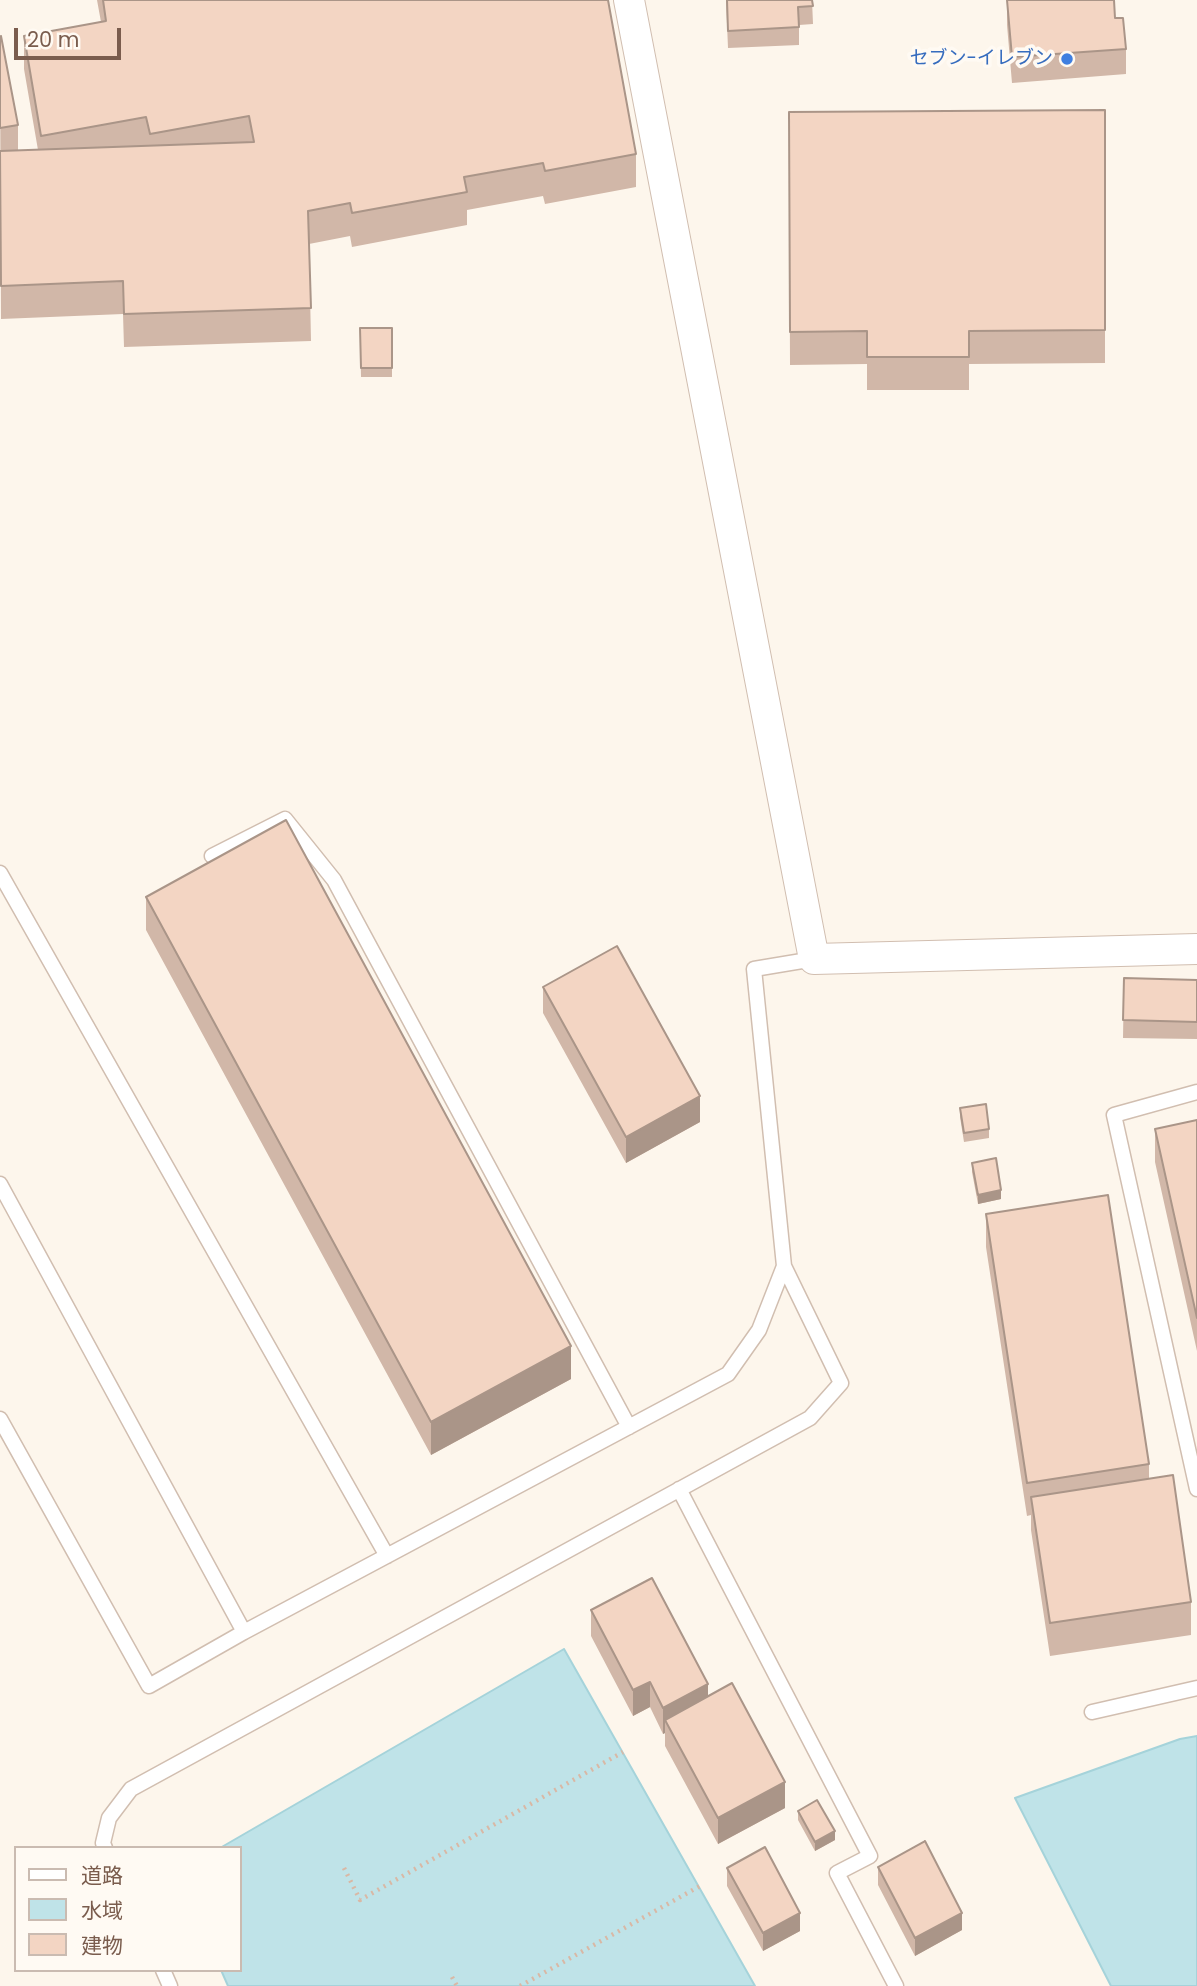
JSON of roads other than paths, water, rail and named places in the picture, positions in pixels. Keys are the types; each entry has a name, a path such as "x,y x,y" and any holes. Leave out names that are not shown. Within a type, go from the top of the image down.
{"street":[{"path":"629,0 814,959 1197,949"}],"lane":[{"path":"212,856 285,819 334,880 629,1427"},
{"path":"0,873 387,1556"},
{"path":"104,1846 109,1818 131,1789 810,1418 841,1383 783,1266 754,969 814,959"},
{"path":"1197,1092 1114,1115 1197,1489"},
{"path":"0,1184 244,1632"},
{"path":"0,1419 149,1686 244,1632 728,1374 759,1330 783,1266"},
{"path":"679,1489 870,1856 837,1873 896,1986"},
{"path":"1092,1712 1197,1688"}],"water":[{"path":"564,1649 755,1986 228,1986 222,1972 242,1972 242,1846 223,1846"},
{"path":"1197,1736 1197,1986 1111,1986 1015,1798 1180,1739"}],"place":[{"name":"セブン-イレブン","path":"1067,59"}]}
